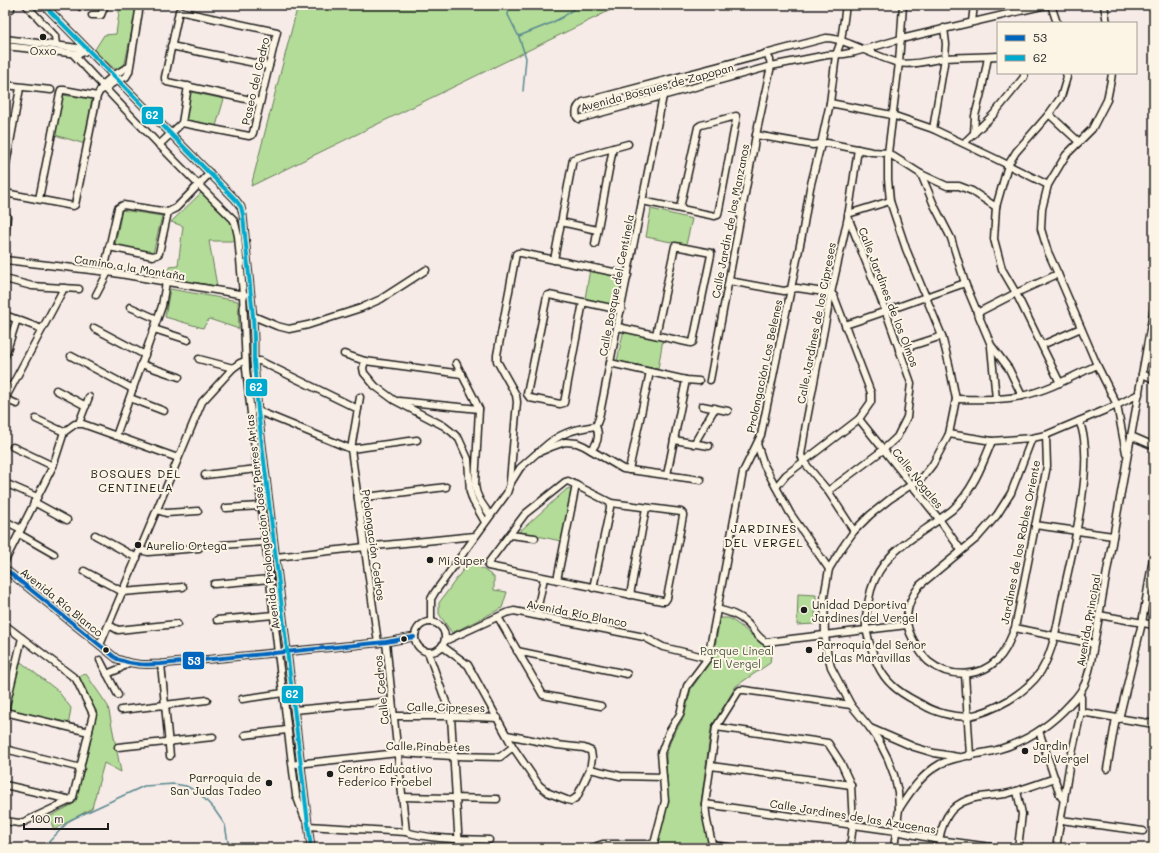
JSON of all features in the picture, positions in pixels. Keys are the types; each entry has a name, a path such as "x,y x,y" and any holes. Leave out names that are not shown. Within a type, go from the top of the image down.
{"street":[{"path":"26,5 55,36 56,45"},
{"name":"Avenida Prolongación José Parres Arias","path":"44,5 86,48 94,54 235,199 241,207 243,214 253,316 254,361 258,410 311,848"},
{"path":"92,15 101,14 105,5"},
{"path":"5,193 73,206 75,205 101,91 116,78 126,77 129,72 140,5"},
{"name":"Prolongación Los Belenes","path":"595,848 603,844 654,843 665,801 661,753 669,732 680,714 686,686 708,658 743,472 761,434 802,235 810,188 830,103 836,55 841,41 846,5"},
{"path":"894,848 899,809 898,792 894,776 879,741 851,705 831,667 824,635 824,597 830,569 854,531 870,515 890,499 923,477 933,464 950,434 956,399 950,364 942,336 906,249 890,201 888,153 899,63 904,5"},
{"path":"972,22 974,5"},
{"name":"Avenida Bosques de Zapopan","path":"899,63 864,50 841,41 826,38 583,102 576,109 576,114 577,117 582,118 771,66 827,55 848,54 864,50 901,38 1034,6 1046,5"},
{"path":"1051,5 1057,22"},
{"path":"1104,5 1107,22"},
{"name":"Paseo del Cedro","path":"171,46 179,11 277,32 252,135 249,136 182,123"},
{"path":"46,27 56,17"},
{"path":"933,129 945,58 946,44 944,28"},
{"path":"5,39 86,48 82,54 72,54 5,46"},
{"path":"260,102 167,82 165,79 171,46 269,66"},
{"path":"766,53 770,60 771,66"},
{"path":"72,54 101,91 159,145 233,218 243,214"},
{"path":"899,63 906,64 945,58 997,56"},
{"path":"974,134 975,116 982,90 988,57"},
{"name":"Calle Jardín de los Manzanos","path":"710,380 756,135 771,66"},
{"path":"964,143 993,115 1024,77 1024,74"},
{"path":"1060,383 1016,293 1002,270 994,239 996,207 1008,165 1016,152 1049,114 1061,97 1067,77 1066,74"},
{"path":"1112,74 1107,100 1101,114 1092,129 1066,155 1048,186 1042,209 1041,230 1048,252 1097,365 1117,405 1127,459"},
{"name":"Calle Bosque del Centinela","path":"591,450 596,445 598,439 596,426 618,327 666,81"},
{"path":"5,85 20,88 26,87 51,90"},
{"path":"159,145 182,123 188,86"},
{"path":"5,170 20,88"},
{"path":"39,199 61,90 101,91"},
{"path":"830,103 892,115 933,129 964,143 1048,186"},
{"path":"1049,114 1079,142"},
{"path":"642,201 715,216 718,215 736,116 698,127 680,208"},
{"path":"756,135 813,145 827,143 888,153 921,174 947,186 959,186 972,191 996,207"},
{"path":"554,260 573,159 628,144"},
{"path":"595,244 613,148"},
{"name":"Calle Jardines de los Cipreses","path":"804,462 801,455 806,424 831,293 848,216 858,149"},
{"path":"106,262 118,208 123,205 168,212 172,211 210,173"},
{"path":"921,174 934,205 951,238 965,283 991,345 1009,370 1022,396"},
{"path":"848,216 890,201"},
{"path":"109,247 153,256 157,255 159,253 168,212"},
{"path":"5,236 8,216"},
{"name":"Calle Jardines de los Olmos","path":"828,491 883,450 897,437 907,417 911,383 886,312 848,216"},
{"name":"Avenida Prolongación José Parres Arias","path":"233,218 238,236 243,294 245,361 250,412 287,730 298,805 308,826"},
{"path":"561,222 597,230"},
{"path":"618,327 656,336 691,343 693,342 711,253 675,246 656,336"},
{"path":"431,622 431,606 434,592 507,493 510,484 517,402 516,395 497,361 516,254 520,253 628,275"},
{"name":"Camino a la Montaña","path":"5,260 108,272 251,295"},
{"path":"253,316 277,326 289,329 308,326 361,308 381,299 426,270"},
{"path":"96,295 108,272"},
{"path":"977,313 1058,274"},
{"path":"5,279 32,286 79,289"},
{"path":"729,281 784,291 797,288 831,293 834,296 871,393 871,402 859,420 786,476 776,487"},
{"path":"116,436 162,306 166,282"},
{"path":"845,325 886,312 926,296 965,283"},
{"path":"16,404 5,399 64,288"},
{"path":"584,302 564,403 530,398 527,394 546,297 550,295 584,302 621,310"},
{"path":"130,307 157,319"},
{"name":"Avenida Principal","path":"1079,694 1084,686 1087,676 1094,644 1154,307"},
{"path":"5,315 42,328"},
{"path":"5,356 17,319"},
{"path":"94,328 145,355"},
{"path":"1042,346 1081,328"},
{"path":"154,329 188,340"},
{"path":"899,350 942,336"},
{"path":"991,345 996,399"},
{"path":"344,354 365,361 462,374"},
{"path":"72,356 133,389"},
{"path":"199,358 233,368"},
{"path":"254,361 260,360 358,409"},
{"path":"100,646 202,402 233,368 245,361"},
{"path":"365,361 363,368 364,373 375,386 394,400 444,426 459,439 468,459 470,492 473,501 485,522"},
{"path":"456,363 479,408 475,485 481,503 490,515"},
{"path":"610,363 686,380 699,381"},
{"path":"141,364 179,377"},
{"path":"956,399 1007,399 1022,396 1060,383 1097,365"},
{"path":"629,470 650,372"},
{"path":"1142,374 1154,379"},
{"path":"667,475 686,380"},
{"path":"56,390 86,406"},
{"path":"950,434 992,441 1046,436 1139,394"},
{"path":"79,423 89,397"},
{"path":"351,449 360,397"},
{"path":"130,398 164,411"},
{"path":"394,400 479,408"},
{"path":"702,406 728,411"},
{"path":"694,444 715,408"},
{"path":"250,412 258,410 351,449 417,440"},
{"path":"36,419 64,432"},
{"name":"Calle Nogales","path":"859,420 939,519 961,550"},
{"path":"992,441 980,471 968,491 959,502 950,511 906,542 891,555 878,571 871,590 866,611 866,630 873,654 881,672 891,684 904,695 930,710 956,716 968,716 1000,706 1017,695 1030,685 1041,671 1048,656 1055,636 1076,532 1084,483 1085,458 1083,428 1079,421"},
{"path":"5,561 53,466 64,432 75,424 79,423 178,458"},
{"path":"510,484 520,468 548,443 568,432 596,426"},
{"path":"568,432 570,442"},
{"name":"Jardines de los Robles Oriente","path":"965,674 984,669 996,661 1003,654 1015,628 1046,466 1046,436"},
{"path":"1131,436 1154,446"},
{"path":"970,756 965,674 944,671 928,662 912,638 907,625 907,615 914,594 920,586 961,550 970,545 983,532 997,514 1011,493 1032,438"},
{"path":"674,440 709,446"},
{"path":"537,453 561,443 577,443 623,469 701,480"},
{"path":"757,444 764,465 790,513 830,569"},
{"path":"13,447 53,466"},
{"name":"Prolongación Cedros","path":"351,449 378,643"},
{"path":"513,457 521,463 525,463"},
{"path":"468,459 476,460"},
{"path":"804,462 828,491 854,531"},
{"path":"205,476 257,469"},
{"path":"565,482 571,482 611,503 681,512 683,514 667,598 665,601 662,602 488,566 525,514 565,482"},
{"path":"5,483 36,500 67,520"},
{"path":"557,580 576,485"},
{"path":"358,498 446,487"},
{"path":"593,588 611,503"},
{"path":"226,508 261,506"},
{"path":"630,595 646,508"},
{"path":"157,510 166,513 198,511"},
{"path":"5,521 54,554"},
{"path":"1035,526 1113,536"},
{"path":"95,535 137,558"},
{"path":"510,535 535,538"},
{"path":"276,557 475,536"},
{"path":"222,546 265,542"},
{"path":"140,550 148,552 199,548"},
{"path":"1107,769 1142,623 1154,552"},
{"name":"Avenida Río Blanco","path":"5,569 117,659 140,665 378,643 414,637"},
{"path":"84,571 122,592 183,587"},
{"path":"536,615 544,578"},
{"path":"214,584 270,579"},
{"path":"717,609 731,612 742,618 761,640 766,642 907,625"},
{"name":"Avenida Río Blanco","path":"443,643 506,613 514,612 536,615 644,637 663,647 708,658"},
{"path":"217,620 274,615"},
{"path":"1099,615 1154,625"},
{"path":"498,617 543,696 601,706"},
{"path":"431,622 442,628 444,633 443,643 436,651 428,652 422,650 418,646 414,637 419,626 431,622"},
{"path":"109,625 118,630 177,624"},
{"path":"5,625 76,679 93,714 81,768 72,799 24,822 19,823 5,821"},
{"path":"1015,628 1094,644"},
{"path":"22,638 5,711 89,732"},
{"name":"Calle Cedros","path":"386,642 406,832"},
{"path":"443,643 468,664 513,747 539,786 549,793 567,800 571,801 577,797 590,769 592,758 591,751 584,748 557,745 507,735"},
{"path":"517,651 627,674"},
{"path":"428,652 451,716 459,848"},
{"path":"100,660 118,694"},
{"path":"107,674 128,663"},
{"path":"161,664 170,756"},
{"path":"735,848 713,846 707,821 705,804 716,727 738,692 740,690 851,705"},
{"path":"242,699 283,693"},
{"path":"899,809 913,789 938,765 960,757 1006,748 1019,743 1039,731 1064,711 1079,694 1081,697 1081,712 1070,762 1056,848"},
{"path":"120,710 206,700"},
{"name":"Calle Cipreses","path":"294,710 392,701"},
{"path":"1081,712 1154,724"},
{"name":"Calle Cipreses","path":"394,716 498,718"},
{"path":"716,727 828,743 841,763 851,785 853,825 850,848"},
{"path":"870,728 914,747 934,753 960,757"},
{"path":"245,734 287,730"},
{"path":"1039,731 1054,778 1064,800"},
{"path":"118,747 213,737"},
{"name":"Calle Pinabetes","path":"292,764 398,753 500,757 513,747"},
{"path":"5,749 81,768"},
{"path":"711,766 851,785"},
{"path":"590,769 620,776 663,777"},
{"path":"939,840 942,826 946,817 952,809 960,803 974,798 1000,795 1016,791 1054,778"},
{"path":"5,785 72,799"},
{"path":"1016,791 1022,814 1018,848"},
{"path":"402,797 497,799"},
{"name":"Calle Jardines de las Azucenas","path":"705,804 896,831 939,840 998,848"},
{"path":"1061,820 1142,831"},
{"path":"308,826 406,832 417,835 489,840"}],"green space":[{"path":"120,5 137,5 125,63 116,70 94,51 104,35 116,34"},
{"path":"298,5 621,5 251,186"},
{"path":"191,92 224,99 216,126 185,120"},
{"path":"62,95 92,99 85,144 55,135"},
{"path":"201,193 235,227 235,241 209,241 217,286 167,278 169,267 178,266 183,226 171,222"},
{"path":"651,209 692,219 686,245 646,237"},
{"path":"122,210 162,216 153,253 115,245"},
{"path":"590,269 623,275 617,306 585,299"},
{"path":"170,289 238,301 239,329 209,319 203,328 165,317"},
{"path":"624,329 663,339 658,369 617,361"},
{"path":"571,488 573,491 561,541 519,532 567,489"},
{"path":"470,560 494,577 494,590 507,592 502,608 452,633 439,614 439,603"},
{"path":"798,594 816,595 815,624 797,625"},
{"name":"Parque Lineal El Vergel","path":"720,618 729,618 762,644 772,647 770,663 736,686 711,728 701,803 712,848 657,848 667,802 666,755 672,737 684,717 691,689 713,658"},
{"path":"17,659 58,691 71,708 68,727 5,710"},
{"path":"86,674 108,706 121,772 104,763 92,808 54,830 49,817 75,803 90,744 96,714 79,676"}],"waterway":[{"path":"509,5 508,15 519,37 526,58 523,91"},
{"path":"519,36 563,17 579,5"},
{"path":"43,848 70,820 144,786 174,784 186,786 199,793 214,809 225,825 229,848"}],"transit line":[{"name":"62","path":"44,5 235,199 241,207 253,316 254,361 258,411 311,848"},
{"name":"53","path":"5,569 117,659 133,663 161,664 386,642 414,637"}],"place":[{"name":"Oxxo","path":"43,37"},
{"name":"Aurelio Ortega","path":"138,545"},
{"name":"Mi Super","path":"430,560"},
{"name":"Unidad Deportiva Jardines del Vergel","path":"804,610"},
{"name":"Parroquia del Señor de Las Maravillas","path":"809,650"},
{"name":"Jardin Del Vergel","path":"1025,751"},
{"name":"Centro Educativo Federico Froebel","path":"330,774"},
{"name":"Parroquia de San Judas Tadeo","path":"269,783"}],"district":[{"name":"BOSQUES DEL CENTINELA","path":"136,480"},
{"name":"JARDINES DEL VERGEL","path":"764,535"}]}
